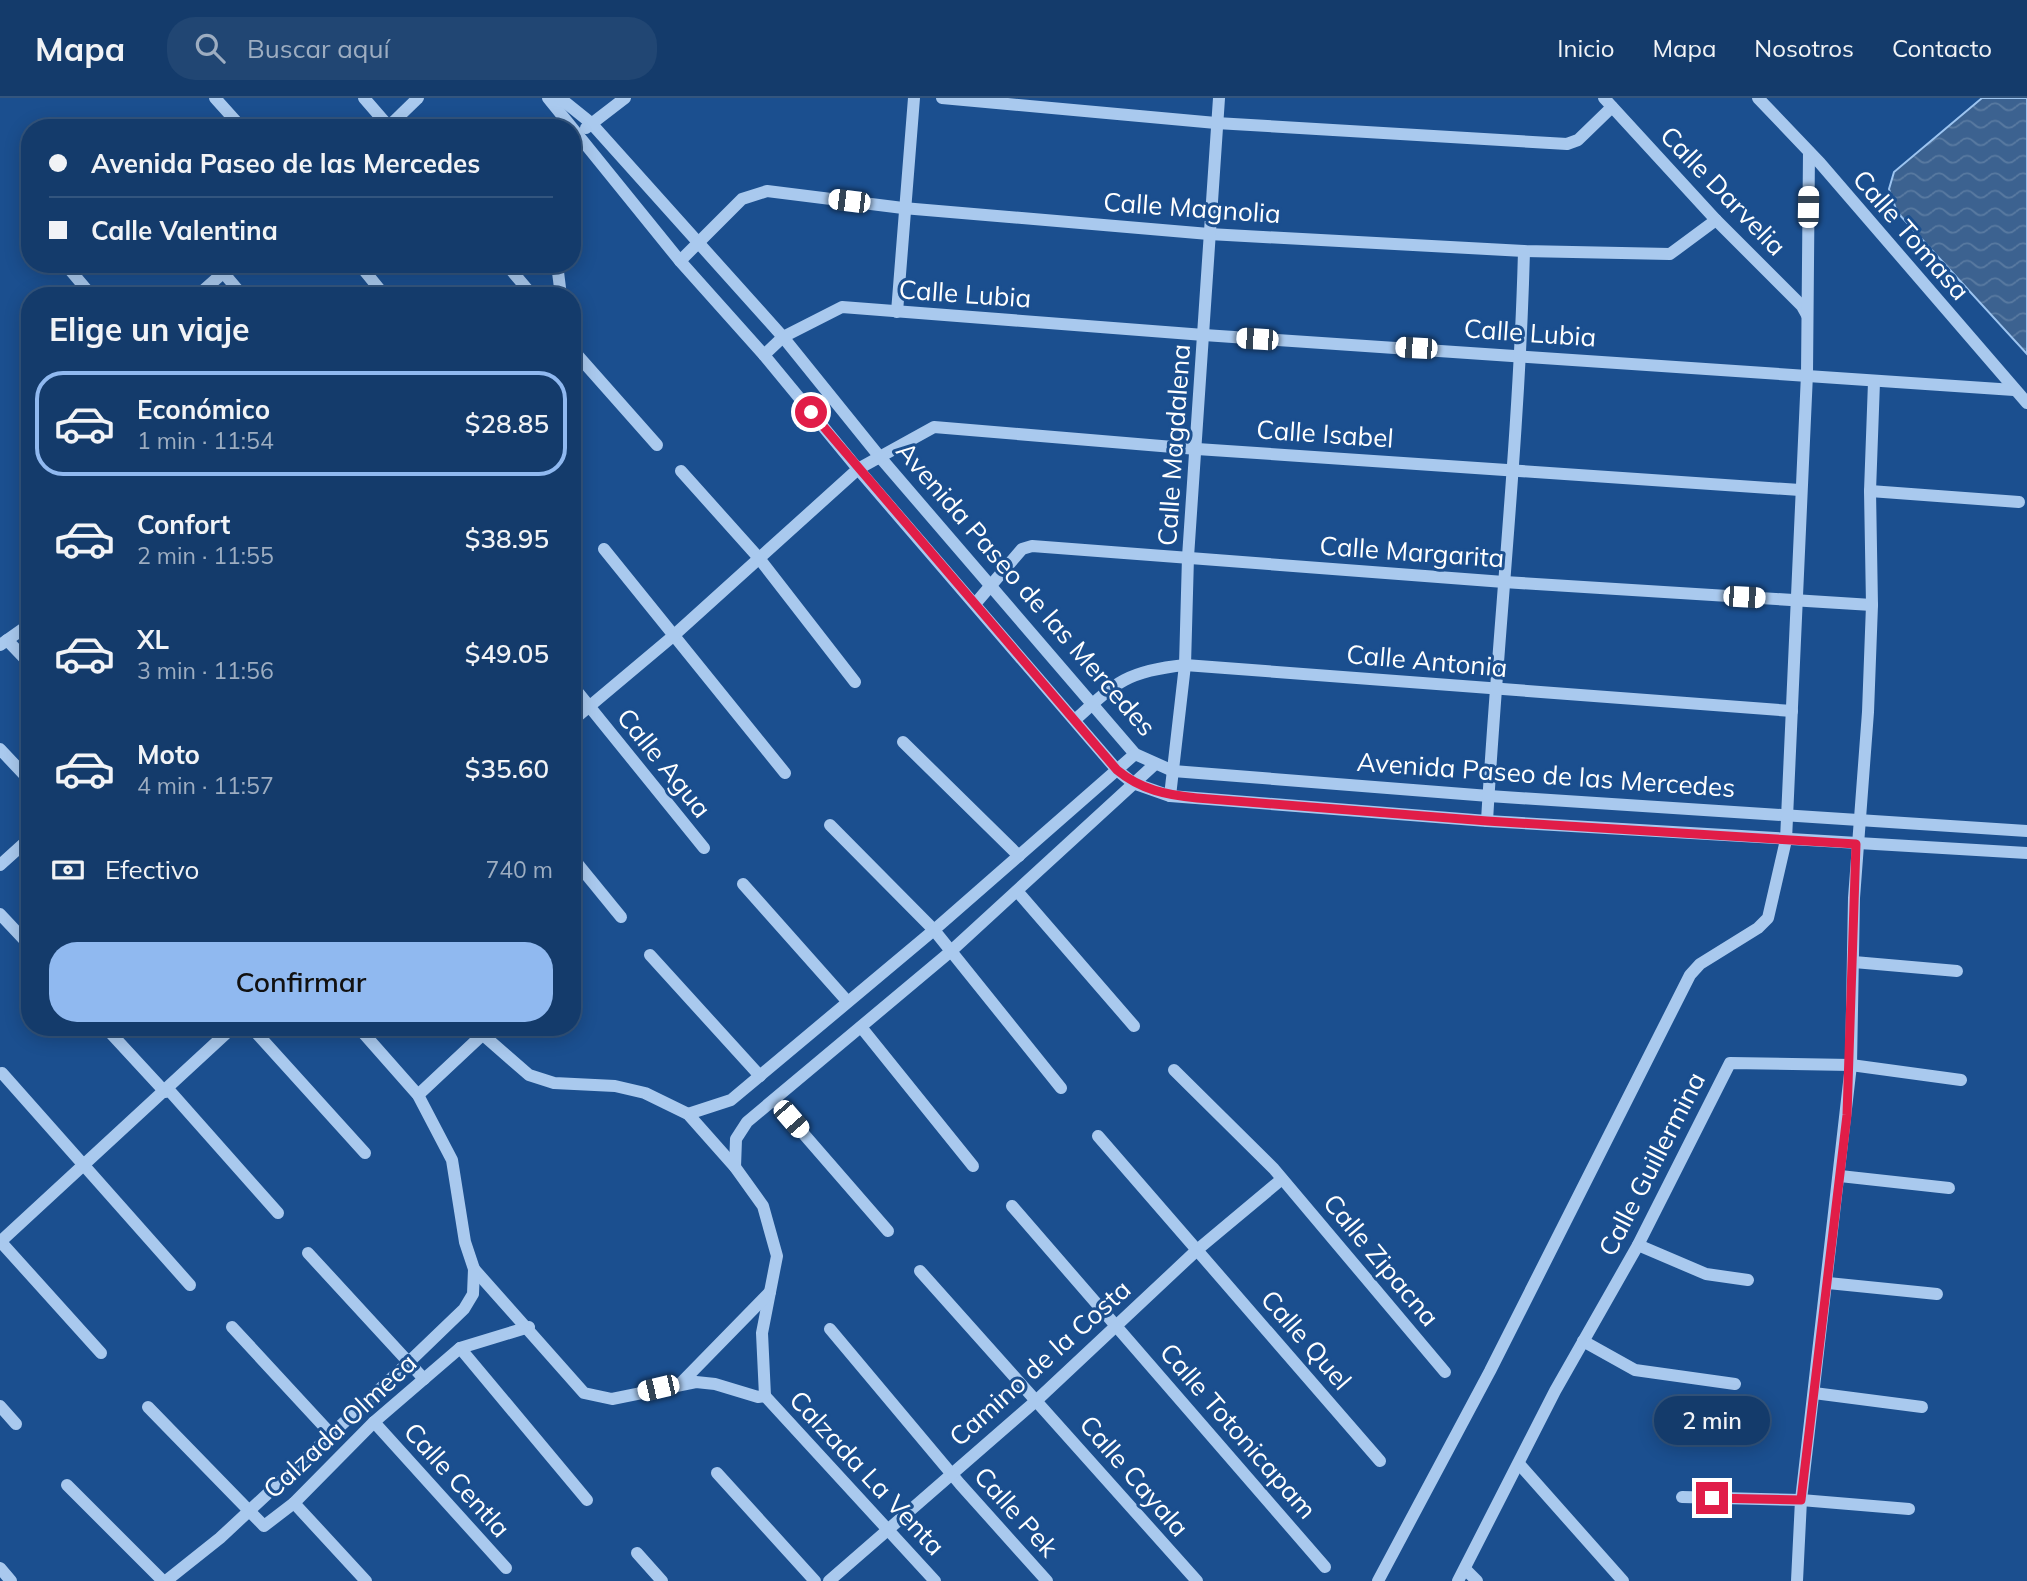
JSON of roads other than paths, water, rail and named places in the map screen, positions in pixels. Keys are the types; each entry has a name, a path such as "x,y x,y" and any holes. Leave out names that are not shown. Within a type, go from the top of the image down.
{"street":[{"path":"215,98 234,119"},
{"path":"364,98 381,119"},
{"path":"396,119 418,98"},
{"name":"Avenida Paseo de las Mercedes","path":"548,98 561,119"},
{"path":"581,132 625,98"},
{"path":"897,312 903,208 914,98"},
{"path":"942,98 1216,123 1567,144 1578,140 1608,102"},
{"name":"Calle Magdalena","path":"1170,796 1185,665 1188,557 1219,98"},
{"name":"Calle Tomasa","path":"1758,98 1809,152 2027,403"},
{"path":"562,119 563,99"},
{"name":"Avenida Paseo de las Mercedes","path":"563,99 591,123 783,337 879,456 1094,702 1135,754 1172,771 1489,796 2027,831"},
{"name":"Calle Darvelia","path":"1608,102 1716,220 1802,306 1807,316"},
{"name":"Avenida Paseo de las Mercedes","path":"581,139 680,261 764,355 858,469 1117,770 1133,783 1170,796 1487,821 2027,853"},
{"path":"1378,1581 1490,1371 1690,975 1700,964 1758,928 1768,918 1786,840 1800,489 1808,374 1809,152"},
{"name":"Calle Magnolia","path":"680,261 742,199 767,191 903,208 1209,234 1524,251 1670,254 1716,220"},
{"path":"1487,821 1494,690 1521,355 1524,251"},
{"path":"73,273 84,287"},
{"path":"205,287 218,273"},
{"path":"367,273 378,287"},
{"path":"514,273 525,287"},
{"name":"Calle Lubia","path":"764,355 783,337 842,307 1204,335 2014,390"},
{"path":"581,359 657,445"},
{"path":"1797,1581 1801,1500 1851,1065 1856,844 1868,712 1872,605 1870,491 1874,382"},
{"name":"Calle Isabel","path":"581,714 672,637 758,556 858,469 934,427 1197,449 1800,489"},
{"path":"681,471 758,556 855,682"},
{"path":"1870,491 2019,502"},
{"name":"Calle Margarita","path":"975,604 1022,549 1032,546 1504,582 1872,605"},
{"path":"604,549 672,637 785,773"},
{"path":"21,631 4,643 21,657"},
{"name":"Calle Antonia","path":"1075,720 1117,681 1148,669 1185,665 1792,711"},
{"name":"Calle Agua","path":"581,696 704,848"},
{"path":"903,742 1018,856"},
{"path":"0,750 21,772"},
{"path":"688,1114 731,1100 934,930 1135,754"},
{"path":"735,1167 736,1139 747,1122 950,952 1155,764"},
{"path":"830,825 934,930 1061,1088"},
{"path":"0,866 21,846"},
{"path":"581,868 621,917"},
{"path":"743,884 847,1001"},
{"path":"1017,891 1134,1026"},
{"path":"0,914 21,936"},
{"path":"650,955 760,1076"},
{"path":"1854,962 1957,971"},
{"path":"861,1027 973,1166"},
{"path":"114,1036 278,1213"},
{"path":"101,1353 0,1241 167,1091 224,1036"},
{"path":"259,1036 365,1153"},
{"path":"148,1407 247,1510 410,1362 464,1309 473,1294 474,1269 463,1233 452,1160 418,1094 366,1036"},
{"path":"418,1094 474,1036"},
{"path":"474,1269 491,1292 529,1327 584,1393 612,1399 681,1383 715,1384 752,1396 765,1396 762,1333 777,1256 763,1206 735,1167 688,1114 645,1093 615,1086 554,1083 529,1075 483,1036"},
{"name":"Calle Guillermina","path":"1458,1581 1520,1465 1555,1391 1638,1245 1730,1063 1851,1065"},
{"path":"1851,1065 1961,1080"},
{"name":"Calle Zipacna","path":"1174,1070 1282,1179 1445,1372"},
{"path":"2,1073 191,1285"},
{"path":"775,1101 888,1231"},
{"name":"Calle Quel","path":"1098,1136 1380,1461"},
{"path":"1840,1176 1949,1188"},
{"name":"Camino de la Costa","path":"829,1581 1037,1400 1197,1250 1282,1179"},
{"name":"Calle Totonicapam","path":"1012,1206 1325,1567"},
{"path":"1638,1245 1706,1274 1748,1280"},
{"path":"308,1253 424,1379"},
{"name":"Calle Cayala","path":"920,1271 1197,1581"},
{"path":"1828,1283 1937,1294"},
{"path":"681,1383 772,1290"},
{"path":"232,1326 330,1433"},
{"name":"Calzada Olmeca","path":"164,1581 195,1559 247,1510 264,1526 294,1503 374,1422 460,1348 529,1327"},
{"name":"Calle Pek","path":"830,1329 952,1474 1047,1581"},
{"path":"1583,1341 1635,1370 1735,1384"},
{"path":"460,1348 587,1500"},
{"path":"1814,1393 1923,1407"},
{"name":"Calzada La Venta","path":"765,1396 935,1581"},
{"path":"0,1406 16,1424"},
{"name":"Calle Centla","path":"374,1422 506,1568"},
{"path":"1520,1465 1623,1581"},
{"path":"717,1473 815,1581"},
{"path":"67,1485 164,1581"},
{"path":"1682,1497 1801,1500 1909,1509"},
{"path":"294,1503 366,1581"},
{"path":"637,1553 662,1581"},
{"path":"0,1568 11,1581"},
{"path":"1465,1569 1477,1581"}],"water":[{"path":"1982,98 2027,98 2027,354 1897,212 1889,189 1894,172"}]}
